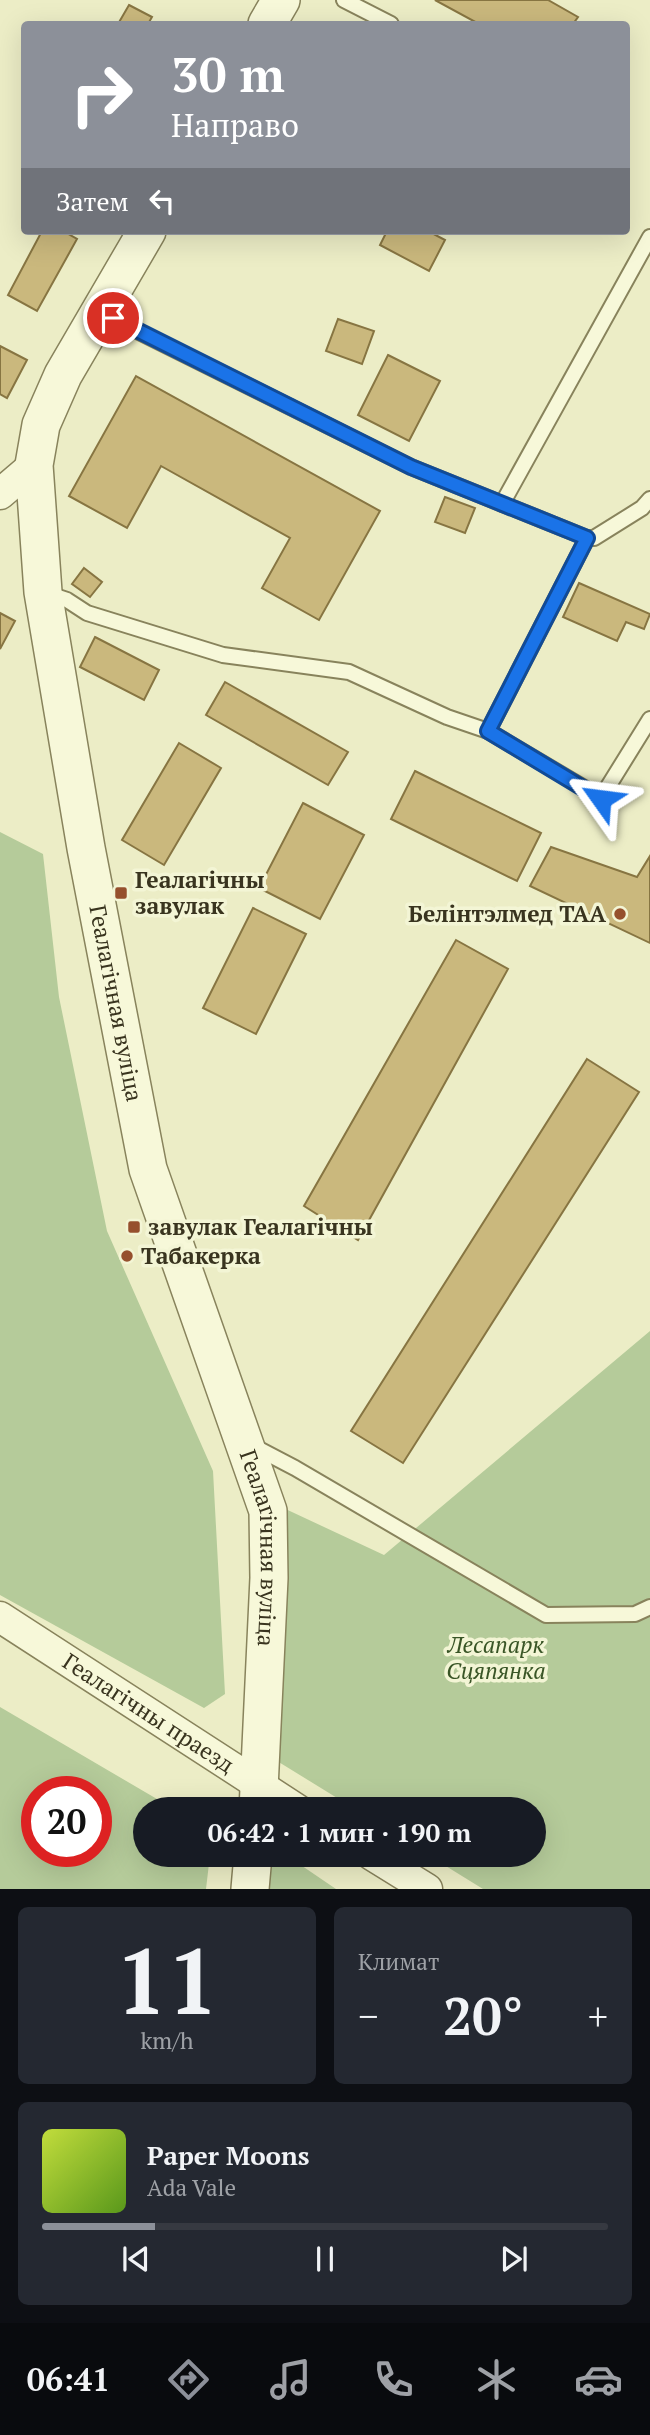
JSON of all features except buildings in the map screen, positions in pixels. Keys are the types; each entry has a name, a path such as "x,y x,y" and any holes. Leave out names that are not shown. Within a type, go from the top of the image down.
{"street":[{"path":"269,21 281,0"},
{"name":"Геалагічная вуліца","path":"145,235 63,375 41,425 34,465 43,592 86,848 148,1169 268,1511 269,1578 259,1797"},
{"path":"0,494 34,465"},
{"name":"Геалагічны праезд","path":"0,1617 258,1797"},
{"path":"250,1889 252,1867"},
{"path":"391,1867 427,1889"}],"lane":[{"path":"344,0 385,21"},
{"path":"502,504 650,237"},
{"path":"100,310 125,325 411,467 587,538 594,538 642,508 650,499"},
{"path":"488,731 587,538"},
{"path":"43,592 67,600 87,613 223,655 349,672 447,717 488,731 601,799 650,719"},
{"path":"244,1442 295,1468 546,1615 635,1614 650,1607"}],"green space":[{"path":"0,832 43,854 59,997 107,1231 213,1471 225,1694 204,1708 0,1595"},
{"name":"Лесапарк Сцяпянка","path":"650,1331 650,1889 483,1889 447,1867 546,1867 546,1797 336,1797 256,1748 262,1552 247,1491 384,1555"},
{"path":"0,1707 154,1797 133,1797 133,1867 209,1867 206,1889 0,1889"},
{"path":"264,1867 304,1867 336,1889 261,1889"}],"place":[{"name":"Геалагічны завулак","path":"121,893"},
{"name":"Белінтэлмед ТАА","path":"620,914"},
{"name":"завулак Геалагічны","path":"134,1227"},
{"name":"Табакерка","path":"127,1256"}],"route":[{"path":"113,318 411,467 587,538 488,731 601,799"}]}
